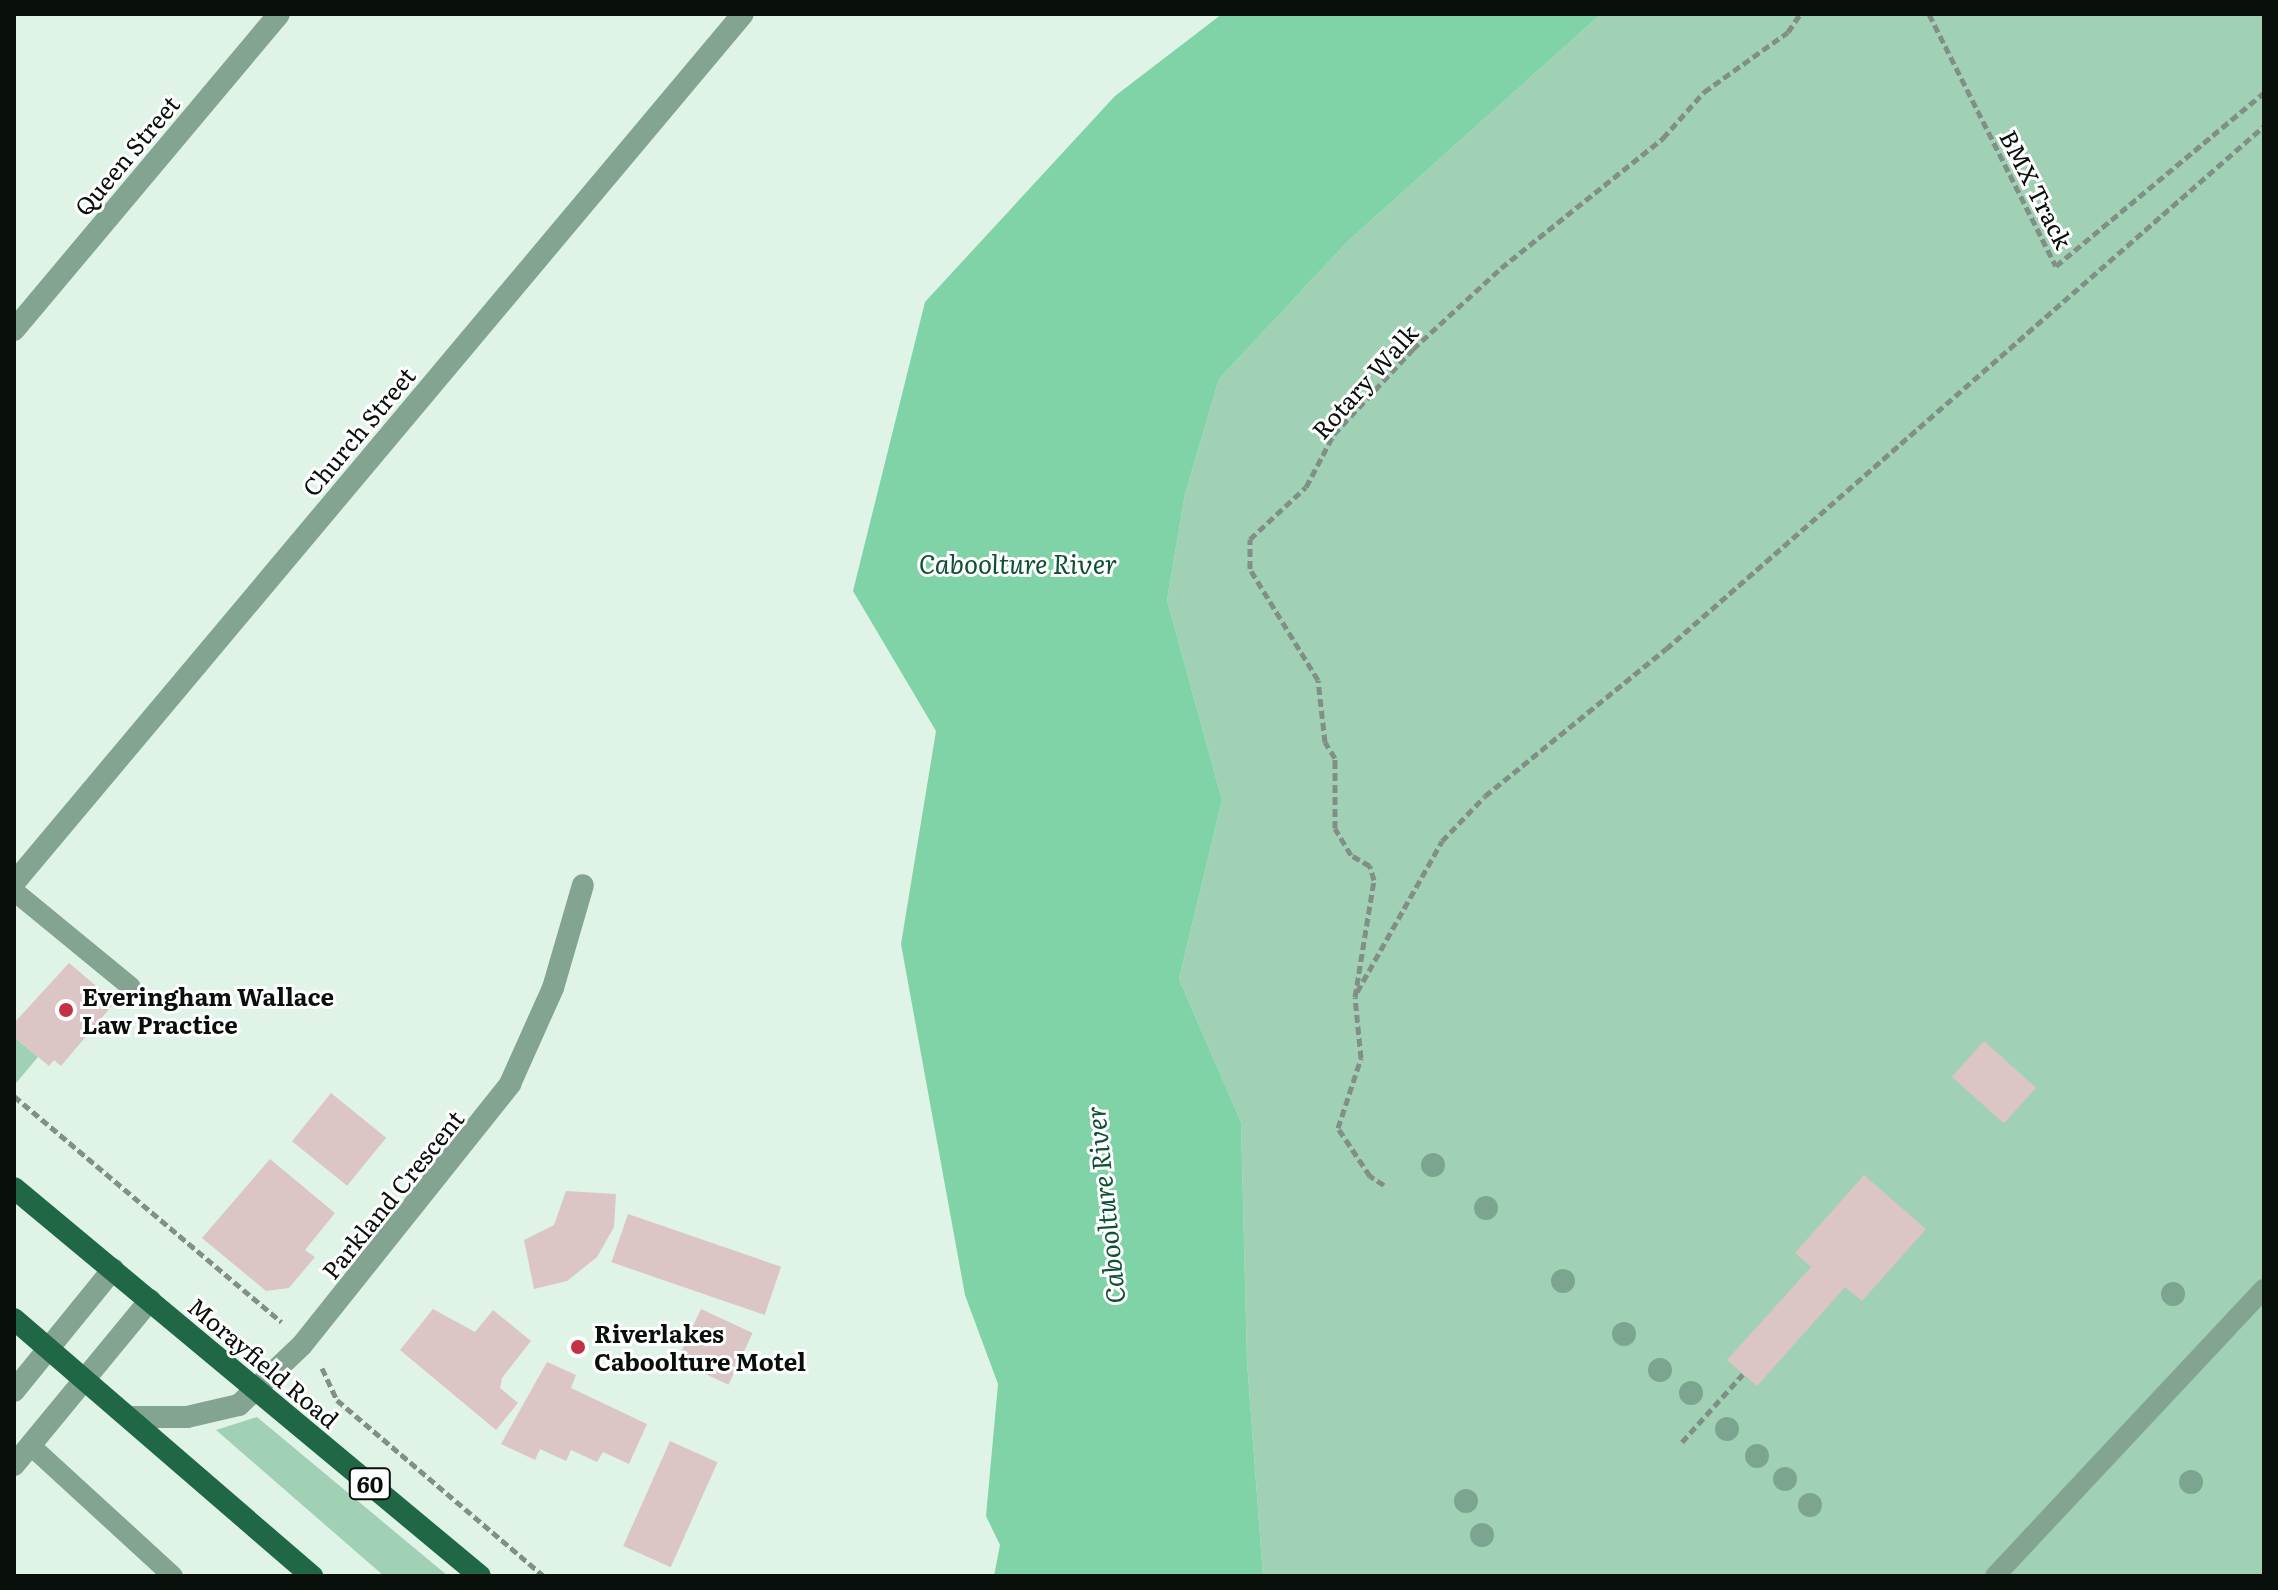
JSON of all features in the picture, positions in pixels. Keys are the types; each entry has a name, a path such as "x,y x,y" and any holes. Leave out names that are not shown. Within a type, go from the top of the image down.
{"main road":[{"name":"Morayfield Road","path":"14,1188 480,1576"},
{"path":"14,1319 312,1576"}],"street":[{"name":"Queen Street","path":"14,330 279,14"},
{"name":"Church Street","path":"14,883 743,14"},
{"name":"Parkland Crescent","path":"129,1417 213,1413 260,1393 510,1084 553,988 583,885"},
{"path":"14,1391 113,1269"},
{"path":"14,1465 150,1300"}],"lane":[{"path":"14,891 131,987"},
{"path":"1995,1576 2264,1289"},
{"path":"30,1445 173,1576"}],"path":[{"name":"Rotary Walk","path":"1384,1185 1370,1176 1338,1128 1361,1058 1355,997 1370,866 1351,855 1335,828 1335,758 1325,742 1318,680 1250,569 1250,539 1306,487 1334,434 1413,349 1501,268 1663,138 1704,92 1788,32 1800,14"},
{"name":"BMX Track","path":"1929,14 2056,266 2264,93"},
{"path":"1355,997 1442,841 1485,796 1666,649 2264,126"},
{"path":"1682,1442 1743,1374"}],"shaded area":[{"path":"1601,14 2264,14 2264,1576 1263,1576 1247,1361 1241,1122 1179,979 1222,800 1167,600 1185,494 1219,379 1348,241"},
{"path":"14,1037 38,1057 16,1083 14,1082"},
{"path":"257,1417 448,1576 384,1576 216,1430"}],"water":[{"name":"Caboolture River","path":"1222,14 1601,14 1348,241 1219,379 1185,494 1167,600 1222,800 1179,979 1241,1122 1247,1361 1263,1576 994,1576 1000,1545 986,1516 998,1384 965,1295 901,944 936,731 853,591 925,302 1115,96"}],"building":[{"name":"Everingham Wallace Law Practice","path":"69,963 115,1002 61,1066 54,1060 49,1066 14,1037 14,1023"},
{"path":"1984,1041 2036,1088 2004,1124 1952,1077"},
{"path":"331,1093 386,1138 347,1186 292,1141"},
{"path":"270,1159 335,1213 305,1250 315,1257 289,1288 266,1291 202,1238"},
{"path":"1864,1175 1926,1229 1862,1301 1845,1287 1757,1386 1727,1360 1811,1267 1795,1253"},
{"path":"566,1191 616,1194 614,1227 597,1257 567,1281 534,1289 524,1240 554,1225"},
{"path":"628,1214 781,1267 765,1315 611,1262"},
{"path":"433,1309 475,1332 493,1310 531,1341 502,1378 500,1388 518,1403 496,1430 400,1350"},
{"path":"701,1309 753,1333 729,1385 677,1361"},
{"path":"547,1362 576,1375 571,1388 647,1424 629,1464 603,1452 597,1462 571,1450 566,1461 540,1449 535,1460 501,1444"},
{"path":"670,1441 718,1462 671,1567 623,1546"}],"place":[{"name":"Everingham Wallace Law Practice","path":"66,1010"},
{"name":"Riverlakes Caboolture Motel","path":"578,1347"}]}
